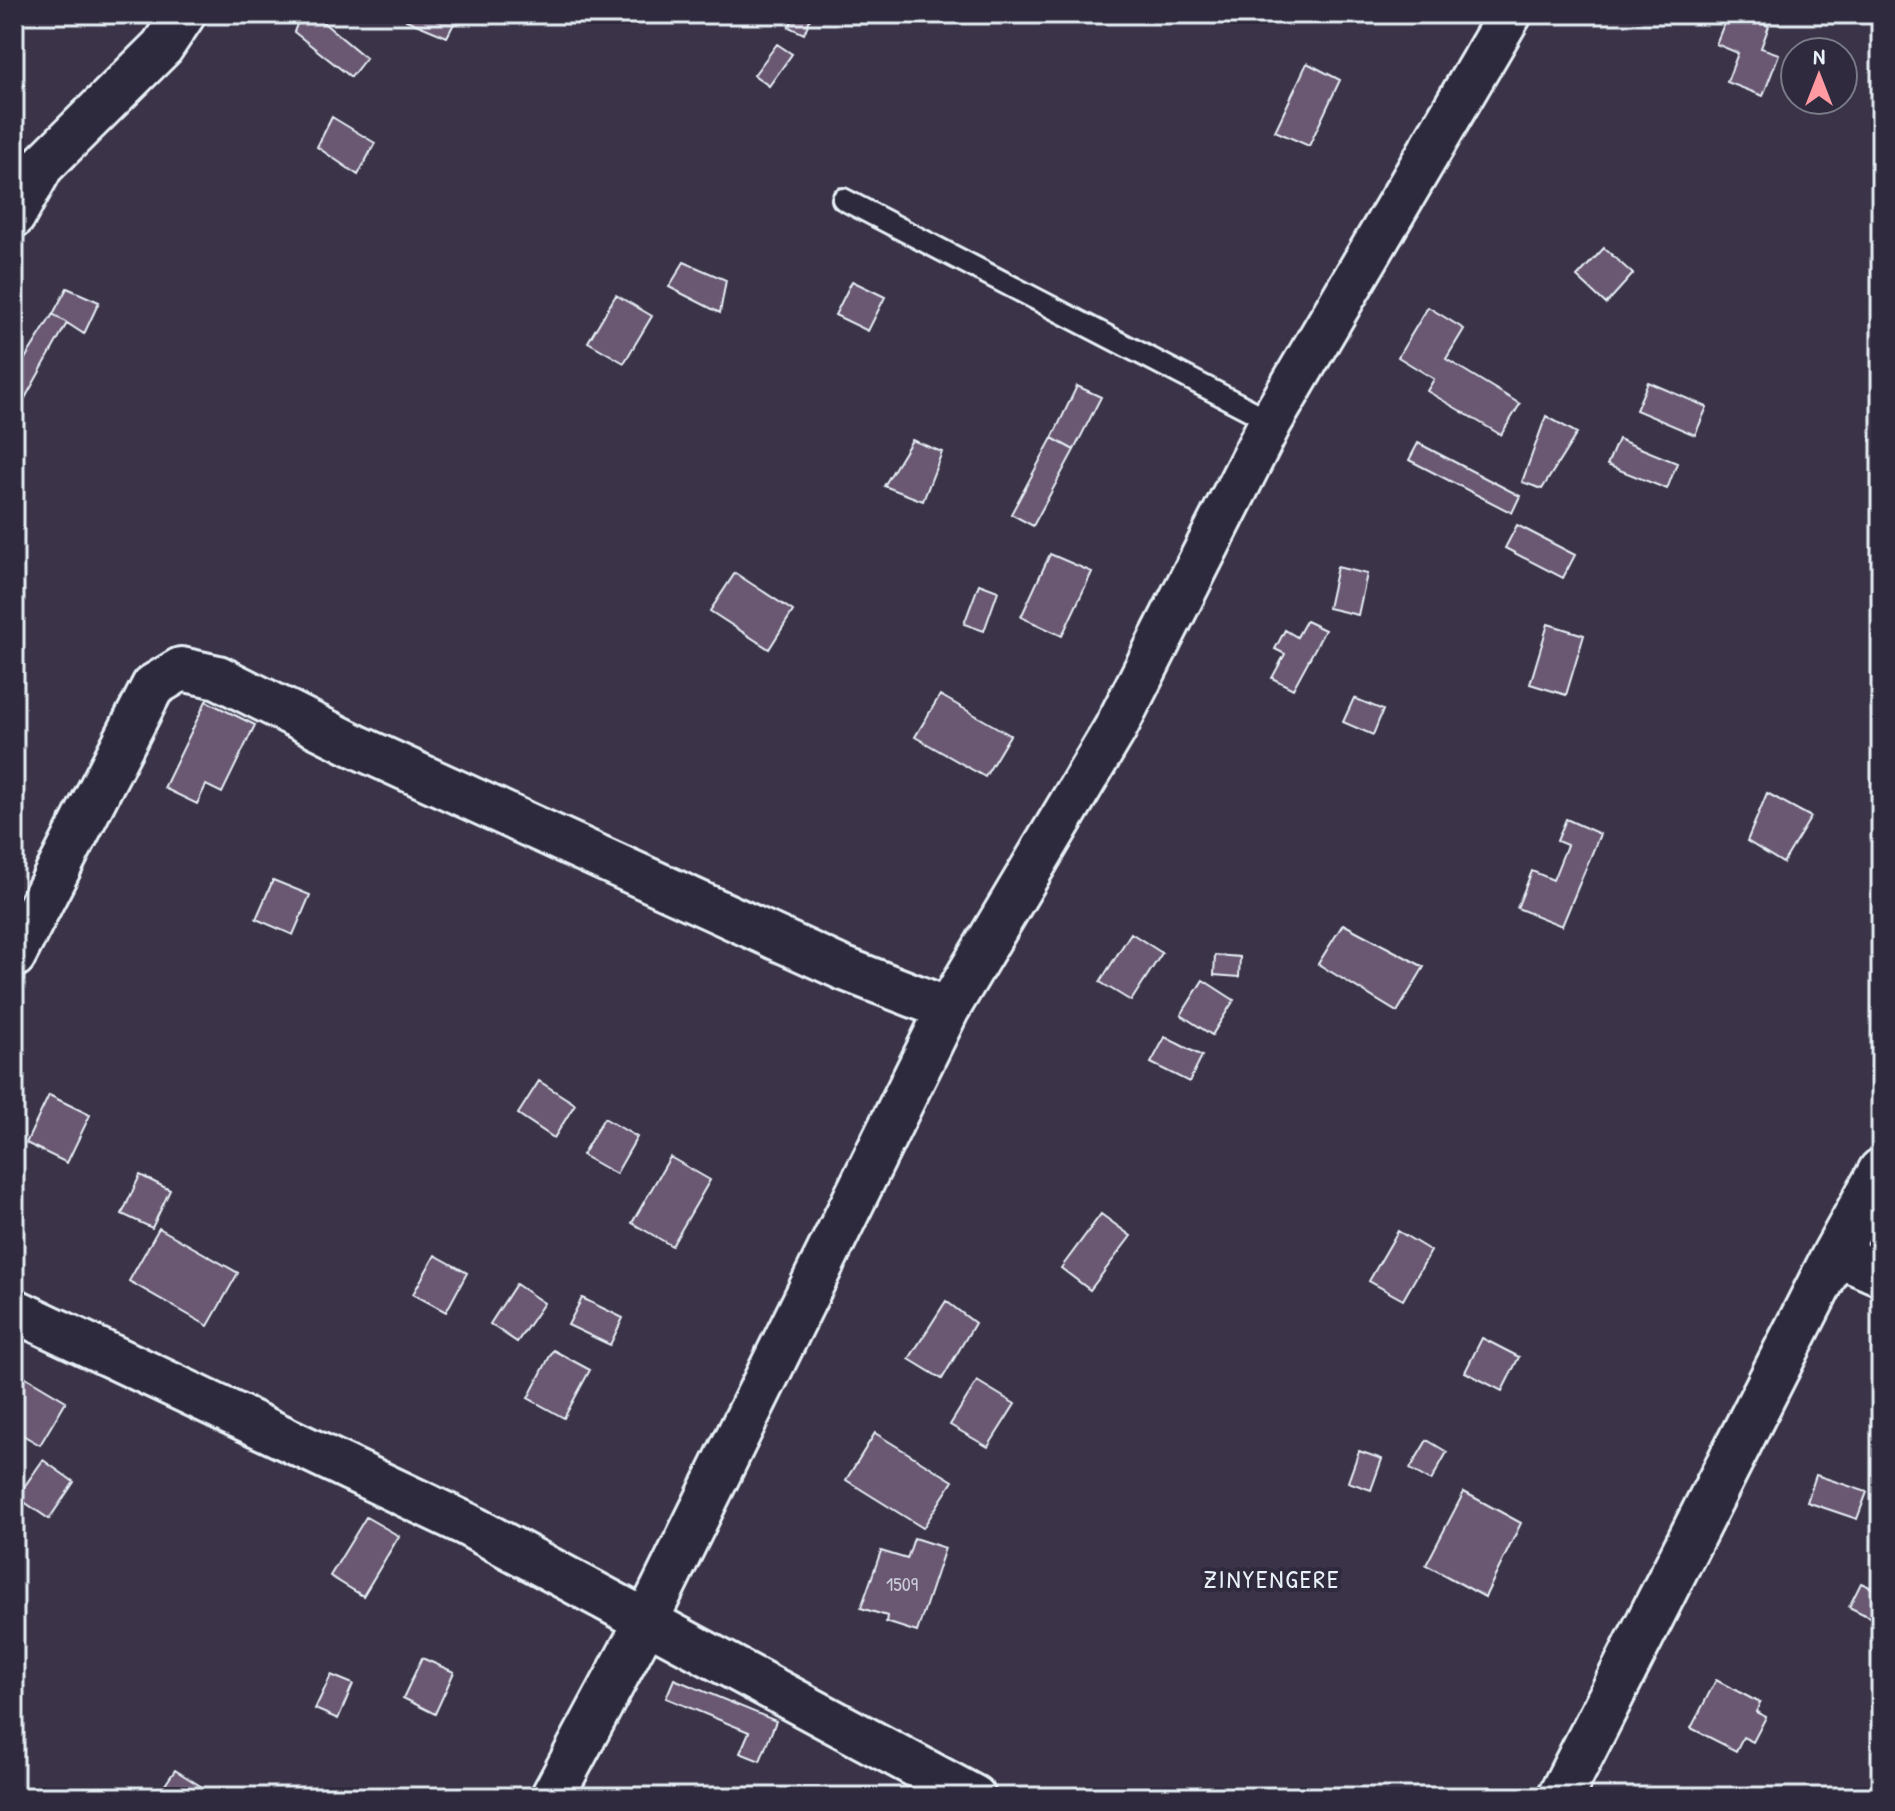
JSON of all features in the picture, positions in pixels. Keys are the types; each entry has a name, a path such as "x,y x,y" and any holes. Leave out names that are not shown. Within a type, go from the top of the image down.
{"street":[{"path":"14,216 42,166 162,47 184,14"},
{"path":"552,1797 646,1622 948,1009 1115,729 1271,421 1510,14"},
{"path":"14,956 153,686 181,669 218,677 356,746 842,968 948,1009"},
{"path":"1560,1797 1835,1254 1881,1171"},
{"path":"1835,1254 1881,1274"},
{"path":"14,1310 466,1524 974,1797"}],"lane":[{"path":"843,199 1271,421"}],"building":[{"path":"301,14 313,14 366,58 351,77 294,32"},
{"path":"409,14 459,14 447,37 406,20"},
{"path":"795,14 812,14 804,34 789,27"},
{"path":"1728,14 1737,14 1769,26 1761,48 1779,54 1763,96 1727,82 1738,53 1716,44"},
{"path":"777,44 792,54 769,86 754,75"},
{"path":"1307,63 1340,80 1309,146 1275,131"},
{"path":"332,117 375,143 358,175 317,147"},
{"path":"1604,248 1633,274 1606,304 1577,277"},
{"path":"684,262 726,280 720,313 669,287"},
{"path":"852,281 885,297 868,331 835,315"},
{"path":"67,288 99,302 84,334 53,314"},
{"path":"616,295 652,316 624,363 588,342"},
{"path":"1428,307 1464,329 1446,359 1520,404 1501,435 1427,391 1434,379 1398,357"},
{"path":"53,314 67,323 24,400 14,396 14,376"},
{"path":"1648,382 1707,407 1695,435 1636,410"},
{"path":"1077,386 1101,397 1074,450 1052,438"},
{"path":"1546,416 1577,433 1542,489 1522,482"},
{"path":"1052,438 1074,450 1033,526 1011,514"},
{"path":"1618,439 1677,463 1667,489 1607,465"},
{"path":"912,440 942,452 923,501 884,486"},
{"path":"1418,443 1520,496 1512,513 1409,460"},
{"path":"1517,525 1575,555 1563,578 1505,548"},
{"path":"1050,554 1092,572 1062,636 1021,617"},
{"path":"1337,567 1367,574 1358,615 1328,608"},
{"path":"735,573 793,611 769,649 710,611"},
{"path":"979,584 998,591 984,631 964,624"},
{"path":"1306,621 1325,630 1293,689 1272,678 1285,654 1275,649 1285,630 1297,637"},
{"path":"1548,624 1584,635 1566,695 1530,684"},
{"path":"940,695 1010,735 985,777 915,737"},
{"path":"1354,698 1383,710 1373,735 1343,722"},
{"path":"206,701 255,725 222,793 206,785 197,804 164,788"},
{"path":"1767,793 1811,817 1783,863 1747,841"},
{"path":"1566,819 1600,834 1562,926 1517,908 1532,871 1553,880 1567,845 1557,841"},
{"path":"273,880 310,895 293,935 256,919"},
{"path":"1343,924 1424,967 1397,1012 1318,964"},
{"path":"1131,933 1162,953 1131,1001 1100,982"},
{"path":"1215,955 1240,957 1239,977 1214,975"},
{"path":"1203,980 1234,1000 1212,1035 1181,1015"},
{"path":"1165,1037 1202,1056 1189,1082 1151,1063"},
{"path":"539,1081 575,1104 554,1138 518,1114"},
{"path":"49,1095 90,1115 67,1163 26,1143"},
{"path":"604,1118 637,1137 616,1174 582,1155"},
{"path":"670,1157 710,1180 672,1246 632,1223"},
{"path":"140,1175 170,1190 152,1228 122,1214"},
{"path":"1101,1214 1131,1236 1090,1290 1061,1268"},
{"path":"159,1228 238,1273 208,1326 129,1281"},
{"path":"1398,1231 1431,1251 1403,1300 1369,1281"},
{"path":"435,1255 467,1273 446,1312 413,1294"},
{"path":"516,1284 544,1303 517,1342 490,1324"},
{"path":"582,1298 623,1318 610,1345 568,1325"},
{"path":"946,1301 975,1323 942,1379 909,1359"},
{"path":"1482,1338 1519,1357 1502,1391 1465,1372"},
{"path":"553,1350 590,1370 564,1418 528,1398"},
{"path":"24,1376 66,1401 40,1445 14,1430 14,1394"},
{"path":"977,1381 1015,1404 988,1447 950,1425"},
{"path":"875,1433 953,1481 923,1528 846,1480"},
{"path":"1427,1440 1447,1452 1431,1481 1410,1469"},
{"path":"1359,1451 1382,1459 1371,1490 1348,1482"},
{"path":"43,1460 74,1482 49,1519 17,1497"},
{"path":"1816,1475 1867,1492 1857,1519 1807,1502"},
{"path":"1464,1492 1521,1523 1485,1597 1426,1565"},
{"path":"366,1517 399,1536 363,1596 330,1576"},
{"path":"914,1538 945,1548 917,1632 886,1622 887,1616 861,1608 881,1551 907,1559"},
{"path":"1861,1583 1881,1592 1881,1623 1849,1607"},
{"path":"422,1658 454,1672 435,1714 403,1698"},
{"path":"331,1675 353,1684 338,1719 315,1709"},
{"path":"674,1679 776,1721 760,1761 740,1753 749,1732 666,1698"},
{"path":"1716,1680 1760,1703 1756,1712 1766,1717 1753,1742 1743,1737 1736,1751 1691,1728"},
{"path":"175,1770 210,1792 207,1797 157,1797"}],"district":[{"name":"ZINYENGERE","path":"1272,1578"}]}
